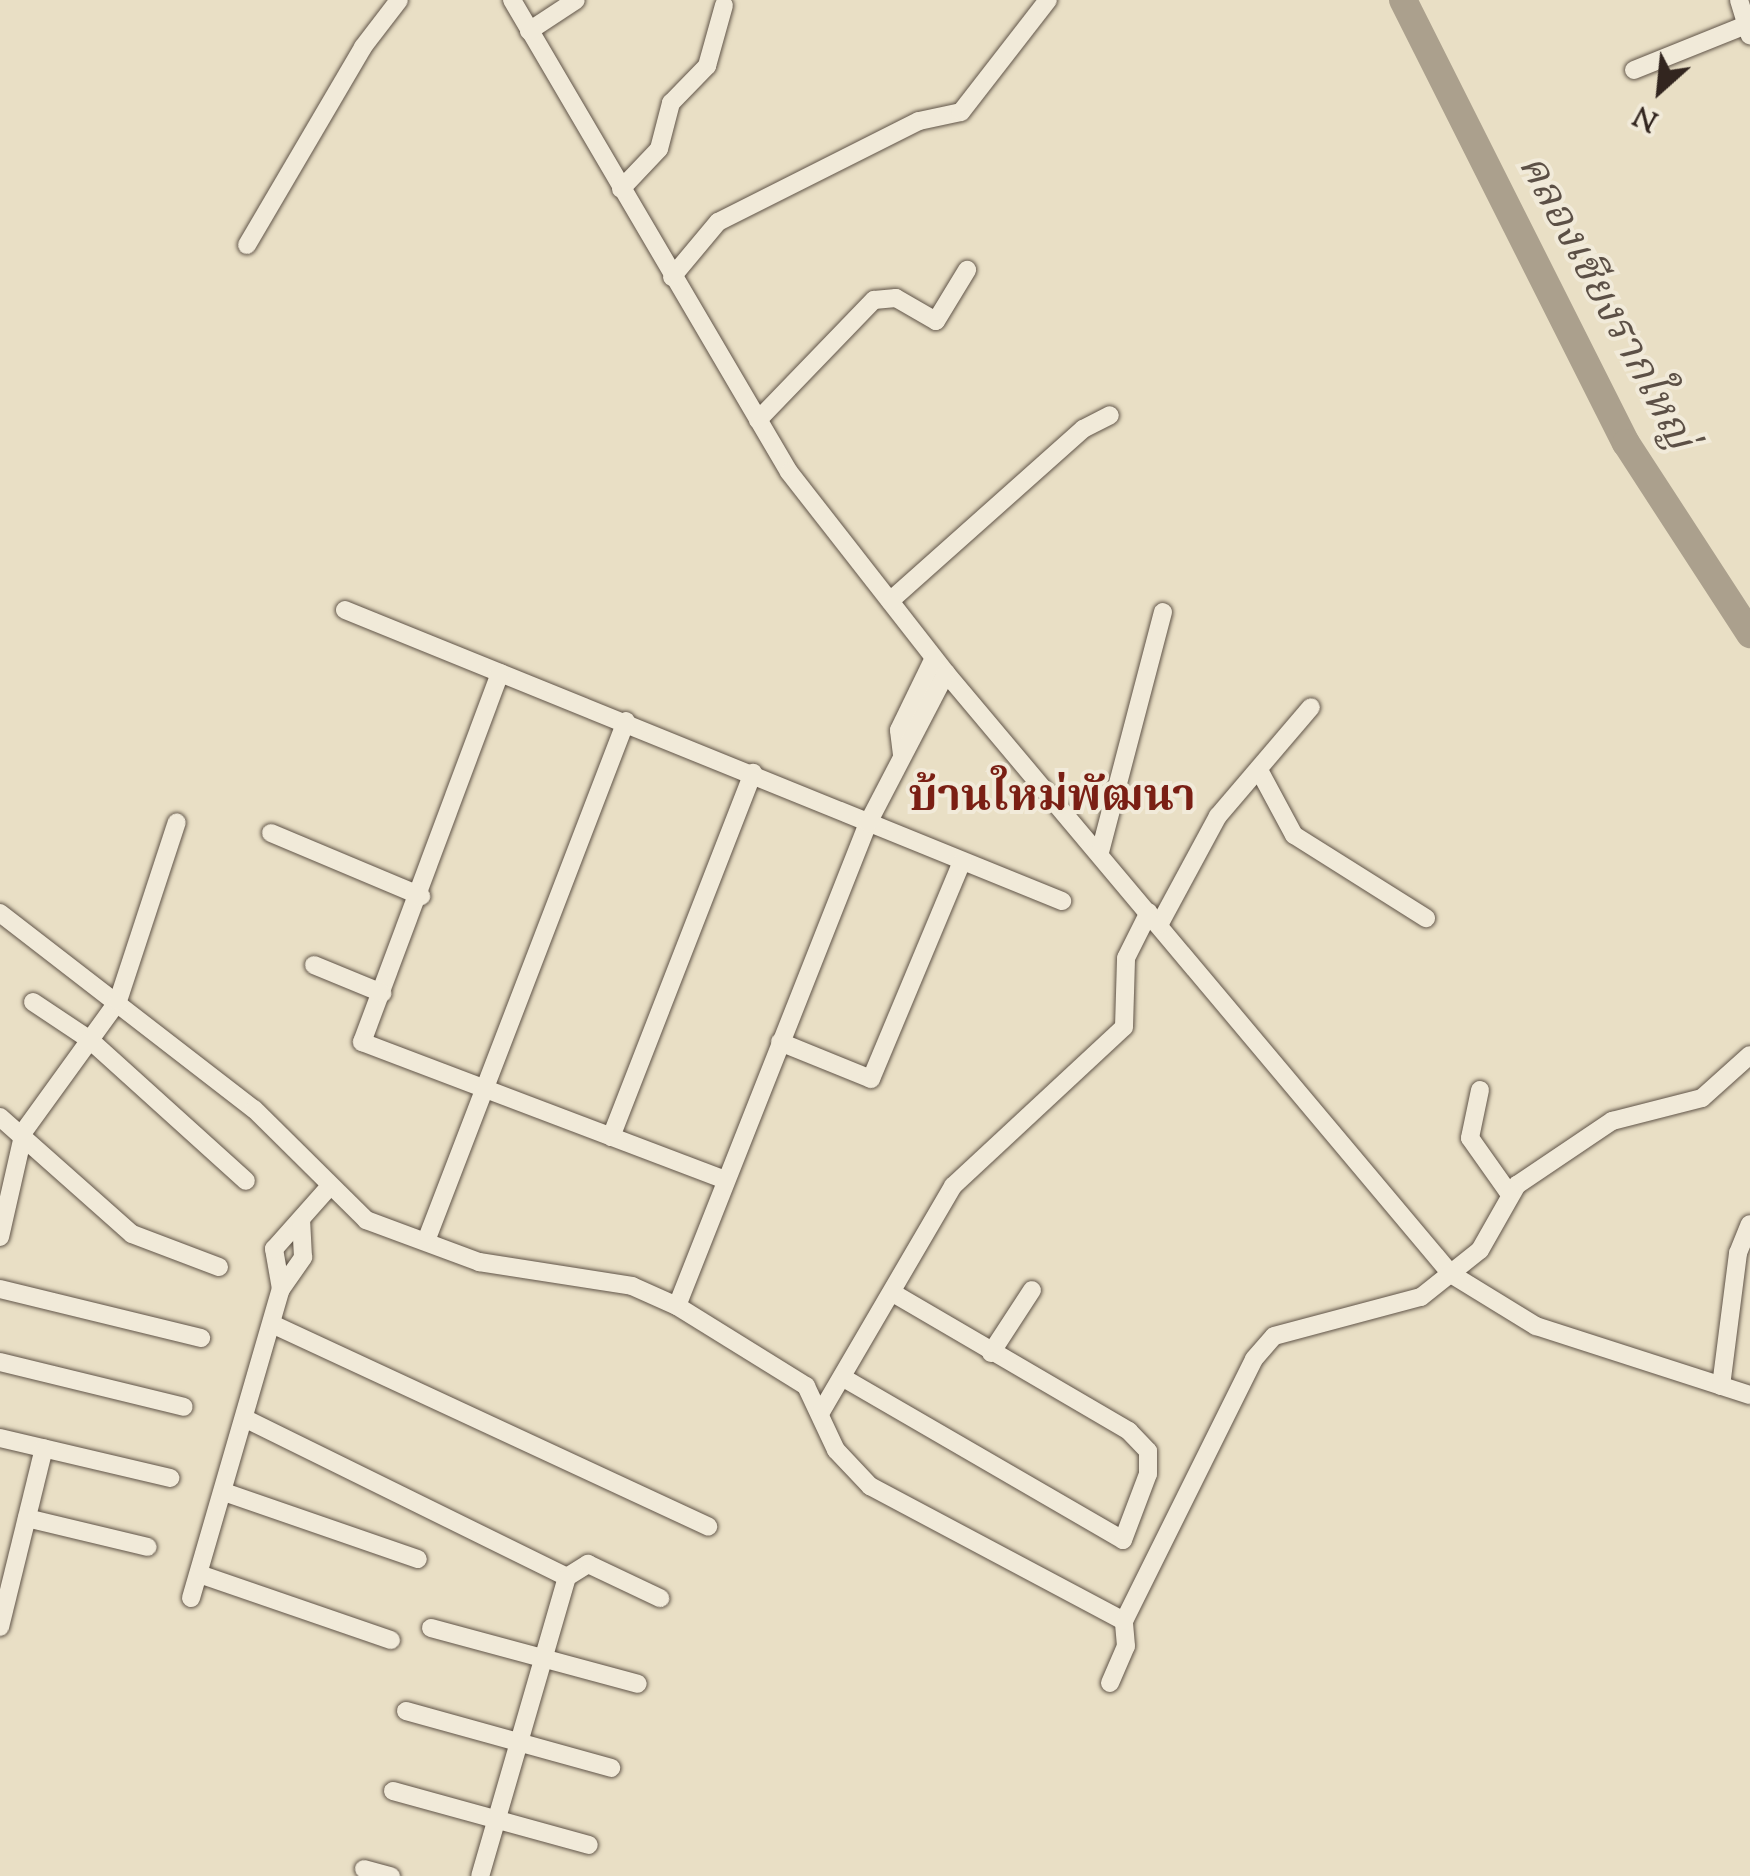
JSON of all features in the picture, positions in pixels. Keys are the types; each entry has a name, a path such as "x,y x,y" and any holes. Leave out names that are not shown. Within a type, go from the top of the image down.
{"street":[{"path":"246,245 399,0"},
{"path":"512,0 788,472 940,665 1451,1274 1536,1326 1750,1395"},
{"path":"530,31 576,0"},
{"path":"672,277 718,222 919,121 962,112 1048,0"},
{"path":"621,189 659,149 671,103 707,66 724,4"},
{"path":"1634,70 1745,15"},
{"path":"758,420 874,300 896,298 936,321 967,270"},
{"path":"890,601 1082,429 1110,415"},
{"path":"345,610 754,773 1062,902"},
{"path":"1100,852 1163,612"},
{"path":"677,1306 722,1180 868,823 902,755 899,730 940,665"},
{"path":"500,673 421,896 362,1042 722,1180"},
{"path":"821,1412 846,1380 953,1186 1124,1027 1126,958 1218,816 1312,707"},
{"path":"426,1241 481,1087 626,722"},
{"path":"1258,770 1294,835 1426,918"},
{"path":"611,1137 754,773"},
{"path":"0,1237 3,1209 24,1131 118,1002 177,822"},
{"path":"272,833 421,896"},
{"path":"780,1042 871,1080 962,861"},
{"path":"0,913 254,1109 366,1220 553,1279 632,1286 677,1306 775,1362 806,1386 836,1450 870,1486 1124,1621"},
{"path":"314,965 382,993"},
{"path":"33,1002 90,1040 246,1181"},
{"path":"1110,1683 1126,1646 1124,1621 1254,1359 1274,1336 1292,1325 1382,1312 1451,1274 1480,1250 1509,1193 1612,1121 1702,1098 1750,1055"},
{"path":"1480,1090 1470,1138 1509,1193"},
{"path":"0,1117 24,1131 132,1234 218,1267"},
{"path":"281,1290 274,1249 330,1187"},
{"path":"191,1598 281,1290 303,1257 301,1221"},
{"path":"1721,1386 1738,1254 1750,1224"},
{"path":"0,1289 202,1338"},
{"path":"991,1353 1032,1290"},
{"path":"846,1380 1120,1543 1148,1474 1148,1452 1129,1431 896,1294"},
{"path":"272,1324 708,1526"},
{"path":"0,1362 184,1407"},
{"path":"246,1420 567,1577"},
{"path":"0,1438 170,1478"},
{"path":"0,1627 44,1448"},
{"path":"224,1492 418,1558"},
{"path":"27,1518 148,1547"},
{"path":"480,1876 540,1658 567,1577 588,1564 660,1598"},
{"path":"199,1574 392,1640"},
{"path":"431,1628 638,1684"},
{"path":"406,1711 611,1768"},
{"path":"393,1791 588,1844"},
{"path":"364,1869 391,1876"}],"waterway":[{"name":"คลองเชียงรากใหญ่","path":"1403,0 1626,443 1750,634"}],"district":[{"name":"บ้านใหม่พัฒนา","path":"1052,800"}]}
